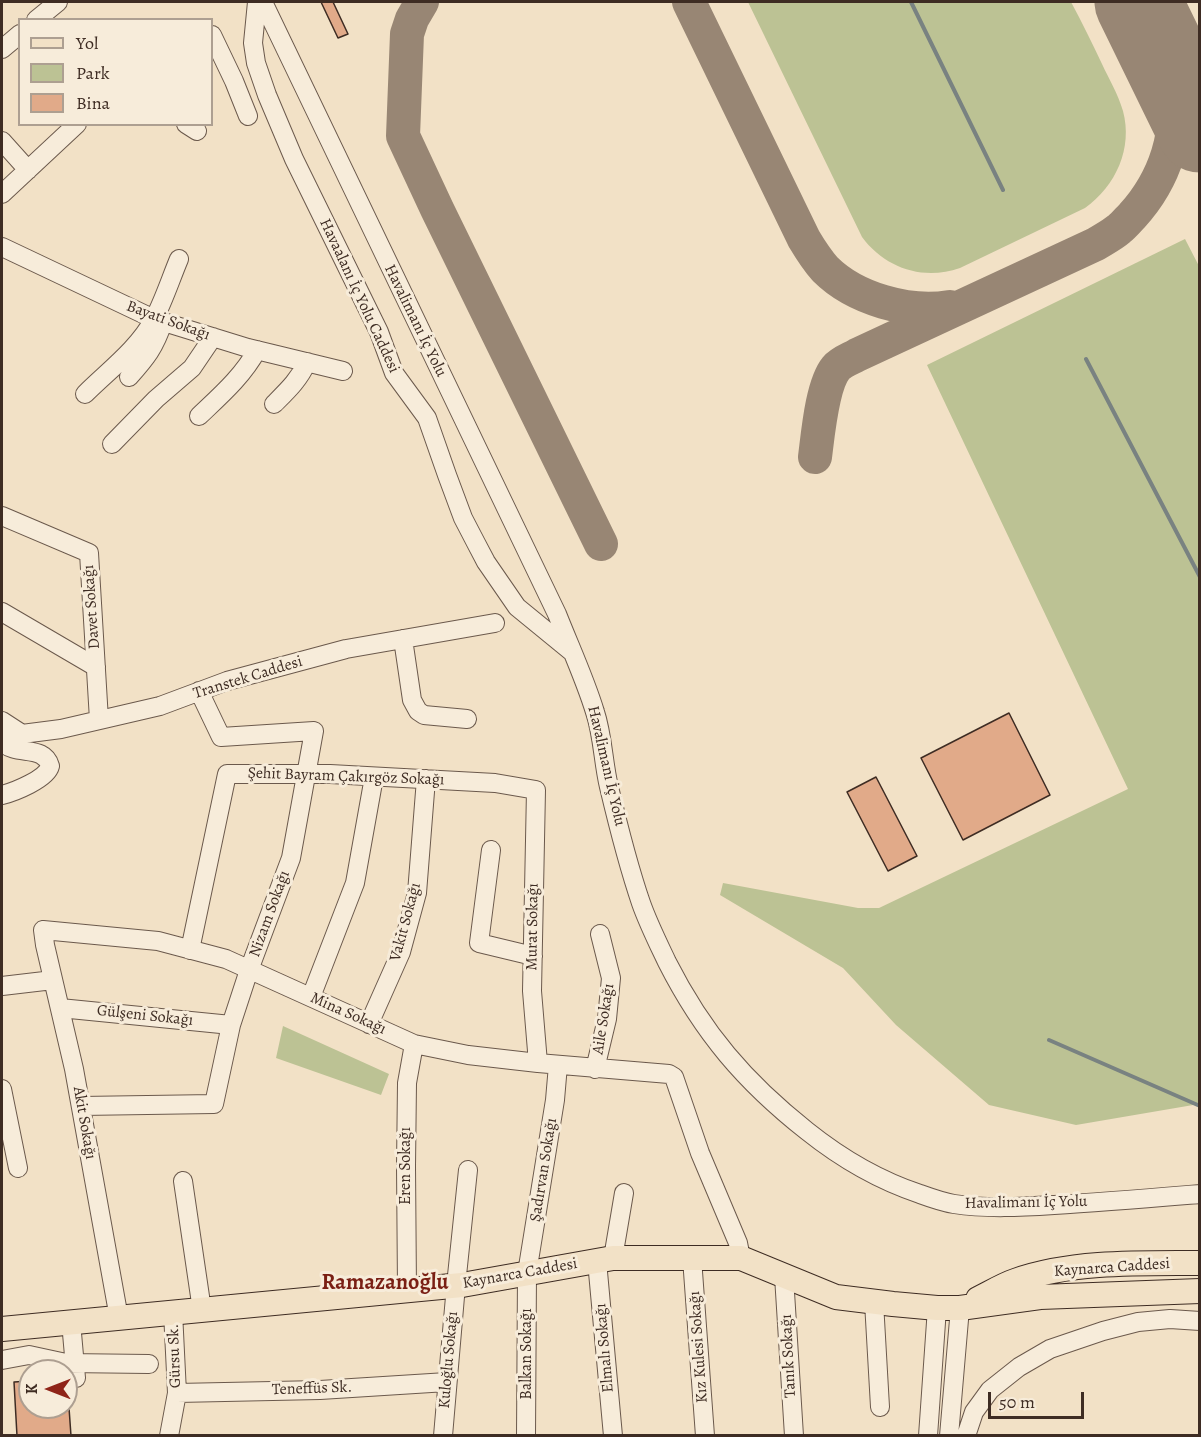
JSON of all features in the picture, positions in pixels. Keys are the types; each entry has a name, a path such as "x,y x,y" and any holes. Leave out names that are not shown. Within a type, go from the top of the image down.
{"main road":[{"name":"Kaynarca Caddesi","path":"2,1329 456,1285 605,1260 741,1258 836,1297 948,1308 1040,1297 1200,1291"},
{"name":"Kaynarca Caddesi","path":"948,1308 1015,1281 1062,1269 1138,1263 1200,1263"}],"street":[{"path":"38,18 58,2"},
{"name":"Havaalanı İç Yolu Caddesi","path":"257,2 253,43 256,63 267,95 294,159 379,332 394,373 427,418 463,518 486,562 517,607 574,654"},
{"name":"Havalimanı İç Yolu","path":"262,2 557,614 596,715 608,785 642,905 679,986 717,1043 750,1081 789,1117 825,1145 864,1171 908,1191 952,1204 978,1206 1035,1206 1200,1194"},
{"path":"2,49 18,36"},
{"path":"213,37 248,116"},
{"path":"2,194 75,126"},
{"path":"2,141 28,170"},
{"name":"Bayati Sokağı","path":"2,247 158,320 256,350 343,371"},
{"path":"129,377 148,356 153,346 158,320 179,259"},
{"path":"85,394 158,320"},
{"path":"112,444 156,399 192,368 213,337"},
{"path":"199,417 250,363 256,350"},
{"path":"274,404 291,388 302,374 307,362"},
{"name":"Davet Sokağı","path":"2,516 89,553 99,720"},
{"path":"2,612 96,667"},
{"name":"Transtek Caddesi","path":"2,741 22,734 60,729 160,706 227,681 346,649 495,623"},
{"path":"403,639 412,700 418,711 424,715 467,719"},
{"name":"Nizam Sokağı","path":"81,1106 214,1104 231,1025 291,858 314,731 221,737 200,691"},
{"path":"2,721 22,734"},
{"path":"2,741 9,748 41,755 49,760 51,766 48,772 23,787 2,795"},
{"name":"Şehit Bayram Çakırgöz Sokağı","path":"190,950 227,774 306,774 426,779 495,783 536,790"},
{"path":"310,997 355,883 374,777"},
{"name":"Vakit Sokağı","path":"369,1024 401,952 417,893 426,779"},
{"name":"Murat Sokağı","path":"536,790 532,991 538,1063"},
{"path":"491,850 479,943 532,956"},
{"name":"Mina Sokağı","path":"43,930 158,941 226,959 414,1044 468,1055 595,1069 669,1074 674,1077 700,1153 738,1243 741,1258"},
{"name":"Akit Sokağı","path":"43,930 74,1069 119,1318"},
{"name":"Aile Sokağı","path":"595,1069 607,1019 611,978 600,934"},
{"path":"2,986 53,980"},
{"name":"Gülşeni Sokağı","path":"60,1008 231,1025"},
{"name":"Eren Sokağı","path":"407,1290 405,1166 407,1083 414,1044"},
{"name":"Şadırvan Sokağı","path":"527,1274 555,1100 558,1065"},
{"path":"2,1089 18,1168"},
{"name":"Kuloğlu Sokağı","path":"444,1436 447,1382 468,1170"},
{"path":"183,1181 202,1310"},
{"name":"Elmalı Sokağı","path":"613,1436 605,1260 624,1193"},
{"name":"Kız Kulesi Sokağı","path":"692,1258 705,1436"},
{"name":"Balkan Sokağı","path":"526,1436 527,1274"},
{"name":"Tanık Sokağı","path":"784,1276 794,1436"},
{"path":"874,1302 880,1407"},
{"path":"928,1436 948,1308"},
{"path":"948,1308 949,1436"},
{"name":"Gürsu Sk.","path":"169,1436 177,1393 173,1312"},
{"path":"966,1436 974,1412 990,1390 1019,1367 1050,1349 1103,1330 1138,1322 1200,1321"},
{"path":"71,1322 74,1359"},
{"path":"2,1360 29,1355 46,1359"},
{"path":"78,1370 149,1364"},
{"name":"Teneffüs Sk.","path":"177,1393 320,1390 447,1382"}],"green space":[{"path":"748,2 1071,2 1123,111 1126,139 1119,165 1105,189 1085,208 960,268 932,273 906,269 893,264 871,248 862,237"},
{"path":"1185,239 1200,268 1199,1104 1076,1125 989,1105 896,1025 843,968 720,895 723,883 858,908 879,908 1128,789 927,365"},
{"path":"283,1026 389,1074 381,1095 276,1058"}],"building":[{"path":"321,2 333,2 348,34 338,38"},
{"path":"1009,713 1050,795 963,840 921,758"},
{"path":"876,777 917,856 888,871 847,792"},
{"path":"14,1382 18,1382 18,1419 70,1419 71,1436 17,1436"}],"waterway":[{"path":"911,2 1003,190"},
{"path":"1086,359 1200,577"},
{"path":"1049,1040 1200,1106"}],"taxiway":[{"path":"422,2 412,19 407,34 403,136 601,544"},
{"path":"689,2 804,239 825,269 851,289 883,302 917,308 950,307"},
{"path":"815,457 827,386 840,364 1096,244 1121,227 1143,202 1162,171 1172,137 1174,119 1170,83 1155,42 1136,2"}],"runway":[{"path":"1138,2 1200,129"}],"district":[{"name":"Ramazanoğlu","path":"385,1284"}]}
